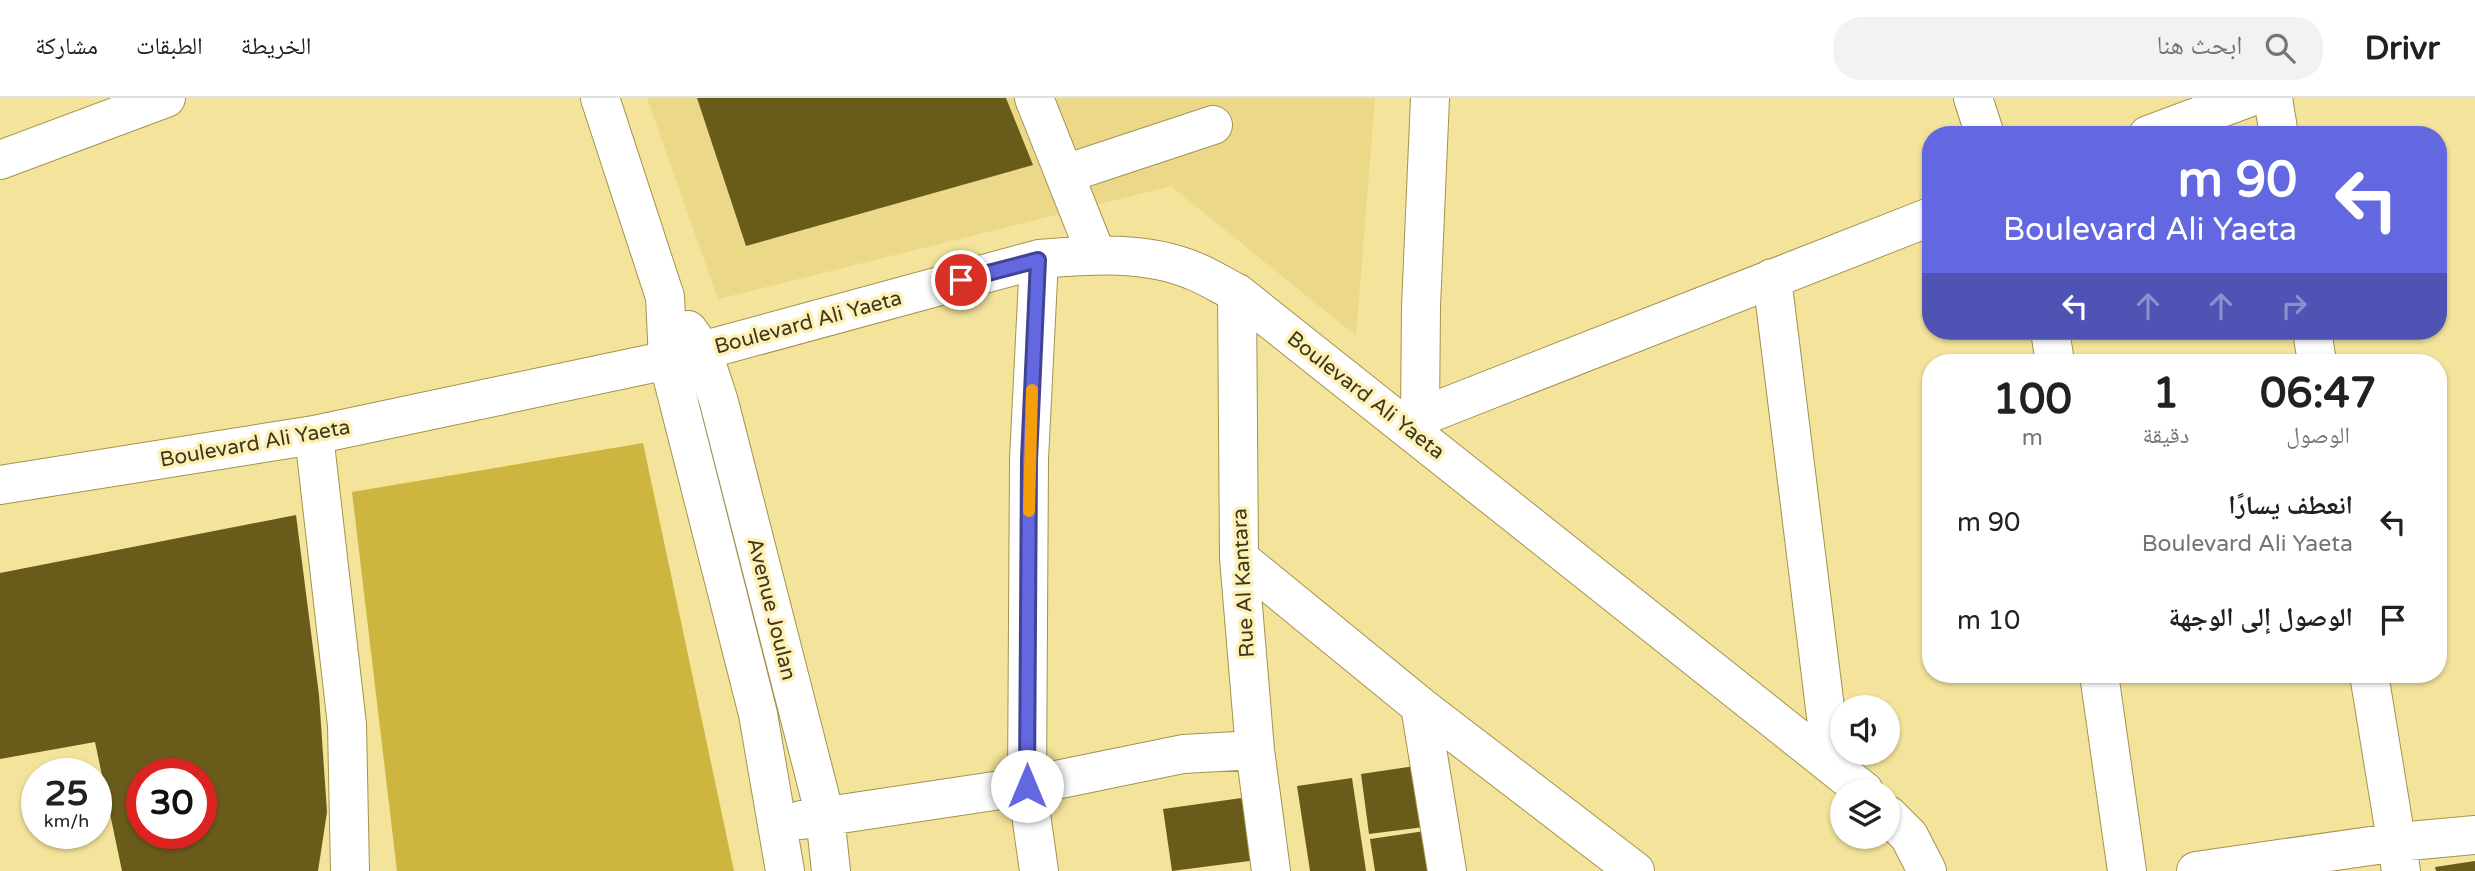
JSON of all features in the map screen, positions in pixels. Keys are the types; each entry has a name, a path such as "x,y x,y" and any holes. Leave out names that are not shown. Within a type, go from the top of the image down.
{"street":[{"path":"0,160 166,98"},
{"path":"600,98 685,355"},
{"path":"1034,98 1096,254"},
{"path":"1430,98 1421,307 1411,419 1922,220"},
{"path":"1973,98 1982,126"},
{"path":"2172,126 2248,98"},
{"path":"2273,98 2278,126"},
{"path":"1065,174 1213,125"},
{"name":"Boulevard Ali Yaeta","path":"0,485 314,435 685,355 1038,260 1096,254 1167,262 1193,271 1237,293 1411,419 1830,763"},
{"path":"1038,260 1029,459 1027,786 1039,871"},
{"path":"1772,278 1830,749"},
{"name":"Rue Al Kantara","path":"1237,293 1239,558 1255,750 1271,871"},
{"name":"Avenue Joulan","path":"685,355 719,402 825,816 831,871"},
{"name":"Avenue Joulan","path":"685,355 758,714 785,871"},
{"path":"314,435 347,725 350,871"},
{"path":"1239,558 1420,706 1635,871"},
{"path":"2100,683 2127,871"},
{"path":"2371,683 2399,856"},
{"path":"1420,706 1447,871"},
{"path":"778,824 1027,786 1183,754 1255,750"},
{"name":"Boulevard Ali Yaeta","path":"1832,765 1849,779"},
{"path":"1900,827 1909,836 1927,871"},
{"path":"2196,871 2399,856 2475,835"}],"shaded area":[{"path":"647,98 1375,98 1356,336 1171,186 718,299"},
{"path":"643,443 734,871 397,871 352,492"}],"building":[{"path":"697,98 1006,98 1033,165 746,246"},
{"path":"296,515 319,695 327,812 318,871 122,871 112,823 112,758 98,758 95,742 0,759 0,573"},
{"path":"1415,766 1424,827 1369,834 1361,774"},
{"path":"1352,778 1366,871 1310,871 1297,786"},
{"path":"1249,797 1257,860 1172,871 1163,809"},
{"path":"1425,831 1430,871 1375,871 1370,839"},
{"path":"2475,861 2475,871 2436,871 2435,867"}],"slow traffic":[{"path":"1029,511 1032,390"}],"route":[{"path":"961,280 1038,260 1029,459 1027,786"}]}
